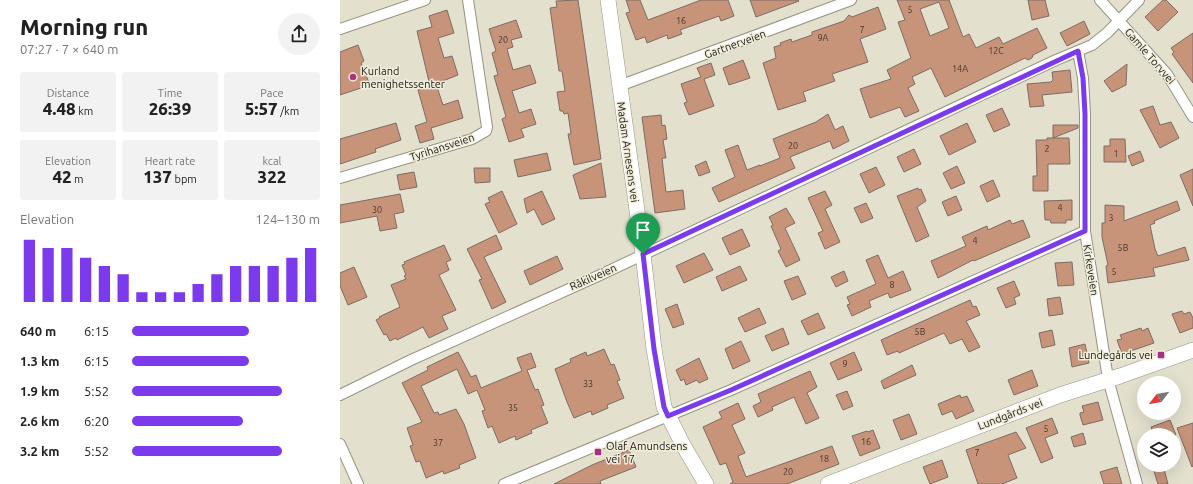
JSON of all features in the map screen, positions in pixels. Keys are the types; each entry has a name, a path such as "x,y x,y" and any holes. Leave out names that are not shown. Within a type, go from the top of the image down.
{"street":[{"path":"340,29 425,0"},
{"name":"Tyrihansveien","path":"340,178 472,139 486,130 482,88 468,0"},
{"name":"Madam Arnesens vei","path":"608,0 643,254 654,349 664,407 706,484"},
{"name":"Gartnerveien","path":"619,86 851,0"},
{"name":"Gamle Torvvei","path":"1100,0 1167,74 1193,117"},
{"name":"Råkilveien","path":"340,395 411,360 479,331 1092,45 1107,34 1139,0"},
{"name":"Kirkeveien","path":"1078,51 1083,78 1085,114 1085,231 1108,379 1136,484"},
{"path":"504,484 744,384 1085,231"},
{"name":"Lundgårds vei","path":"828,484 1060,394 1193,350"},
{"path":"340,444 358,484"}],"building":[{"path":"578,0 601,159 574,165 568,134 571,134 568,113 564,114 563,111 560,111 557,92 565,91 562,71 559,71 550,8 557,7 556,1"},
{"path":"626,0 640,0 648,20 701,0 728,0 734,16 721,21 719,16 680,30 682,34 668,39 667,35 647,43 645,37 636,40 626,13 630,12"},
{"path":"750,0 798,0 799,1 756,17"},
{"path":"897,0 949,0 963,37 969,34 976,48 999,37 1003,44 1037,28 1047,48 1033,55 1032,58 1028,60 1025,58 945,97 931,68 912,77 915,84 908,88 919,111 905,117 900,107 870,118 860,89 891,79 887,70 911,58 898,22 905,20","holes":["939,2 949,28 930,36 920,9"]},
{"path":"1028,0 1045,0 1049,16 1032,20"},
{"path":"1163,0 1166,0 1178,12 1158,31 1145,17"},
{"path":"878,7 886,29 860,39 868,62 832,74 835,81 803,92 806,101 778,110 763,63 776,58 774,47 791,39 792,42 812,35 812,32 844,21 849,15 852,17"},
{"path":"447,10 454,33 438,38 444,58 452,56 458,75 430,86 417,31 432,27 429,16"},
{"path":"516,20 522,37 511,40 513,47 507,49 513,70 530,65 536,83 512,91 519,113 531,109 536,124 521,129 524,137 509,142 502,119 506,117 494,76 498,75 492,53 496,51 489,29"},
{"path":"1084,21 1090,34 1067,46 1060,33"},
{"path":"1193,33 1193,83 1172,54 1174,52 1171,48"},
{"name":"Kurland menighetssenter","path":"358,45 364,61 361,63 370,85 340,95 340,52"},
{"path":"743,60 750,78 729,85 723,68"},
{"path":"711,63 715,75 704,79 714,106 689,115 684,103 687,102 681,84 701,77 697,68"},
{"path":"1127,64 1126,85 1112,92 1104,81"},
{"path":"1070,70 1072,92 1042,95 1044,106 1030,107 1027,84 1051,82 1053,80 1052,72"},
{"path":"436,84 443,105 458,100 463,118 431,128 434,139 420,143 415,126 427,122 418,90"},
{"path":"1153,106 1160,125 1171,122 1179,138 1160,148 1140,110"},
{"path":"1002,108 1010,125 994,132 986,115"},
{"path":"828,114 835,130 843,126 849,141 833,149 830,141 790,157 795,168 719,202 712,188 735,177 725,150 738,145 747,170 760,166 780,158 773,139 816,122"},
{"path":"661,115 662,126 665,125 667,139 663,140 666,158 662,158 666,192 683,190 685,209 655,213 642,117"},
{"path":"396,123 401,140 375,149 376,152 340,164 340,139"},
{"path":"967,123 976,142 949,155 940,136"},
{"path":"1053,125 1078,125 1078,128 1053,138"},
{"path":"1047,138 1069,138 1070,164 1048,164 1048,191 1033,191 1033,176 1037,176 1036,140 1047,140"},
{"path":"1110,139 1125,139 1126,162 1104,162 1104,146 1110,146"},
{"path":"914,149 921,164 904,172 897,157"},
{"path":"1140,151 1144,161 1132,166 1128,156"},
{"path":"547,153 551,170 518,177 514,160"},
{"path":"706,161 710,172 699,176 695,166"},
{"path":"601,163 606,197 580,199 573,175"},
{"path":"957,166 965,183 951,189 943,173"},
{"path":"876,167 885,185 869,193 860,174"},
{"path":"474,168 490,168 490,182 475,183"},
{"path":"1193,169 1193,206 1180,175"},
{"path":"414,172 417,187 400,190 397,175"},
{"path":"993,180 1000,196 987,202 980,186"},
{"path":"918,188 919,190 921,189 926,201 917,207 929,236 916,242 897,196"},
{"path":"502,191 517,224 499,233 485,204 490,202 488,198"},
{"path":"542,191 555,219 542,225 534,209 527,213 524,199"},
{"path":"825,191 832,205 825,209 840,242 825,249 818,233 823,231 808,198"},
{"path":"400,194 404,212 394,214 397,228 380,231 377,216 340,223 340,205"},
{"path":"956,196 962,210 948,216 942,202"},
{"path":"1072,200 1072,220 1066,220 1066,223 1051,223 1050,220 1045,220 1044,201"},
{"path":"1177,201 1180,210 1154,221 1155,223 1150,225 1158,256 1185,247 1189,260 1153,268 1155,276 1108,283 1106,266 1108,265 1102,237 1102,223 1105,223 1105,205 1124,206 1124,221"},
{"path":"866,203 873,218 861,223 854,208"},
{"path":"786,208 795,223 785,228 800,260 786,267 778,251 781,249 771,226 773,225 769,217"},
{"path":"1010,220 1012,224 1023,220 1030,237 974,261 973,260 938,278 931,261 966,246 962,237 987,226 988,230"},
{"path":"742,229 750,246 730,255 722,238"},
{"path":"496,235 502,249 484,257 506,302 492,309 479,280 482,279 467,249"},
{"path":"444,245 451,260 446,262 449,270 439,275 456,310 442,316 448,329 429,338 423,327 397,340 396,338 390,341 386,334 384,335 376,320 380,318 379,317 400,307 391,285 406,279 402,265 405,264 404,262"},
{"path":"704,253 713,270 684,283 676,266"},
{"path":"878,255 888,278 903,271 911,290 890,298 888,293 869,301 871,307 852,316 847,305 850,304 847,297 876,284 866,260"},
{"path":"557,256 563,269 530,285 524,271"},
{"path":"1072,262 1074,285 1058,286 1055,263"},
{"path":"740,266 747,280 722,291 716,277"},
{"path":"354,267 367,297 348,305 340,286 340,273"},
{"path":"844,271 848,281 836,287 831,277"},
{"path":"798,276 806,294 792,300 784,281"},
{"path":"1014,281 1020,295 1014,298 1016,304 1006,308 997,288"},
{"path":"1060,297 1063,314 1049,316 1047,299"},
{"path":"970,300 973,307 976,306 980,315 966,321 980,347 969,352 962,339 950,344 944,333 899,353 898,351 887,355 881,340"},
{"path":"677,304 684,324 673,328 665,309"},
{"path":"759,308 766,323 745,332 738,318"},
{"path":"1182,311 1184,314 1190,312 1193,318 1193,328 1180,333 1172,314"},
{"path":"818,313 825,328 808,335 801,321"},
{"path":"783,328 789,344 772,351 765,336"},
{"path":"1141,328 1142,331 1148,328 1154,343 1122,354 1117,340 1122,339 1120,335"},
{"path":"1052,330 1055,345 1042,348 1039,333"},
{"path":"741,341 750,361 733,369 725,349"},
{"path":"1085,344 1089,363 1072,367 1069,348"},
{"path":"604,349 611,365 614,364 620,380 617,381 624,398 607,405 608,408 592,415 591,411 574,418 555,369 571,362 570,359 586,352 587,356"},
{"path":"458,352 471,377 476,375 481,388 522,371 517,358 531,353 536,367 527,370 535,390 538,389 544,405 541,406 548,423 531,430 532,433 516,440 515,436 499,443 492,426 488,428 482,411 485,410 477,390 468,394 457,369 421,386 434,413 438,412 439,415 456,409 464,424 476,458 459,465 460,468 444,474 443,471 426,478 420,461 416,462 410,446 413,445 407,428 422,422 402,383 428,370 427,367"},
{"path":"854,352 862,370 838,380 830,363"},
{"path":"699,358 708,379 699,383 697,380 686,385 684,379 681,381 676,370"},
{"path":"912,365 916,375 884,389 881,381"},
{"path":"1032,370 1038,386 1014,395 1008,380"},
{"path":"810,371 817,387 807,393 819,418 806,424 794,397 772,407 773,410 758,417 753,406 761,402 758,394"},
{"path":"847,391 853,406 843,410 836,395"},
{"path":"960,395 961,398 967,396 974,411 956,419 952,411 942,415 938,404"},
{"path":"1098,402 1103,420 1083,425 1080,415 1080,413 1084,412 1082,406"},
{"path":"738,403 745,419 732,425 745,453 738,456 746,477 832,446 839,464 787,484 730,484 733,482 726,463 720,465 703,427 722,418 719,412"},
{"path":"909,414 917,434 901,440 893,420"},
{"path":"1052,418 1058,433 1045,438 1053,458 1041,463 1026,428"},
{"path":"1170,420 1173,428 1151,428"},
{"path":"1193,423 1192,467 1181,438 1181,428 1177,428"},
{"path":"873,430 880,448 860,456 852,436"},
{"path":"1016,432 1026,448 1008,455 1017,478 1002,484 978,484 966,450"},
{"path":"1083,433 1086,444 1074,447 1071,437"},
{"path":"629,450 636,467 600,481 601,484 554,484 592,465"},
{"path":"942,460 948,477 930,484 923,467"},
{"path":"1117,467 1122,484 1104,484 1100,472"},
{"path":"1154,472 1165,472 1168,484 1158,484"}],"place":[{"name":"Kurland menighetssenter","path":"353,77"},
{"name":"Lundegårds vei","path":"1161,355"},
{"name":"Olaf Amundsens vei 17","path":"598,452"}],"route":[{"path":"1078,51 1083,78 1085,114 1085,231 731,390 668,416 664,407 654,349 643,254 1078,51"}]}
